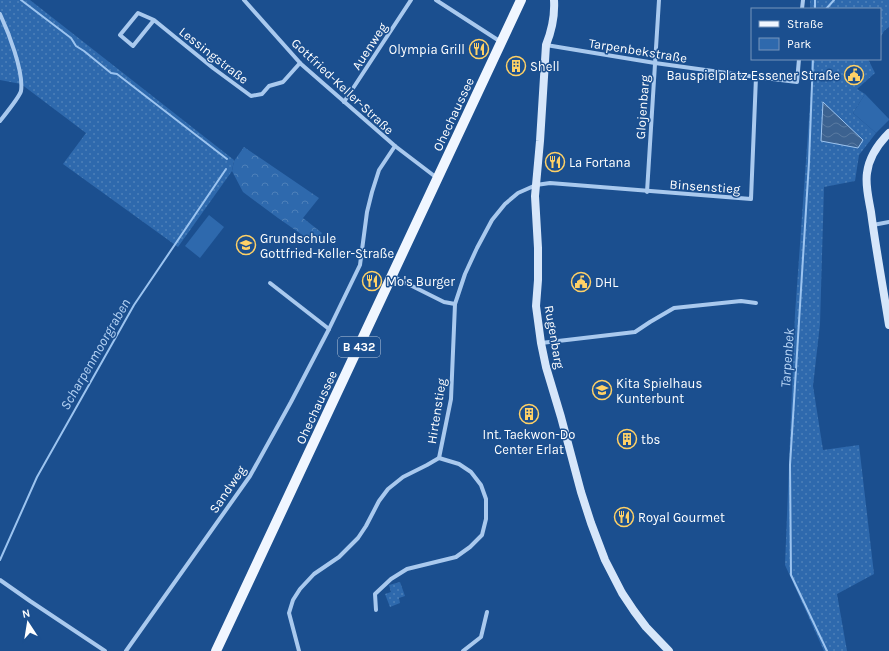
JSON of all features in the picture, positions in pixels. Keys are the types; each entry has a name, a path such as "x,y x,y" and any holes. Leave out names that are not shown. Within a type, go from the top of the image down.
{"main road":[{"name":"Ohechaussee","path":"216,651 521,0"}],"street":[{"name":"Gottfried-Keller-Straße","path":"244,0 300,63 395,146 437,178"},
{"name":"Auenweg","path":"344,102 411,0"},
{"path":"436,0 501,42"},
{"name":"Rugenbarg","path":"554,0 554,20 546,45 535,196 538,254 536,306 541,343 546,367 562,419 581,492 591,524 605,560 622,593 634,612 669,651"},
{"name":"Glojenbarg","path":"646,192 659,0"},
{"name":"Lessingstraße","path":"154,20 133,46 120,35 138,13 154,20 213,68 251,96 262,94 269,86 283,82 300,63"},
{"path":"0,14 6,26 21,73 21,92 0,121"},
{"name":"Tarpenbekstraße","path":"546,45 655,63 797,82 799,60"},
{"name":"Binsenstieg","path":"536,185 550,183 646,192 751,199 756,77"},
{"path":"889,133 874,151 869,164 866,180 889,325"},
{"name":"Sandweg","path":"126,651 250,476 291,402 360,265 367,212 372,192 379,170 395,146"},
{"name":"Hirtenstieg","path":"299,651 289,613 293,600 300,589 314,574 340,557 358,538 379,501 388,489 403,477 439,458 451,399 455,304 465,274 492,220 505,204 518,193 536,185"},
{"path":"872,225 889,222"},
{"path":"391,276 444,302 455,304"},
{"path":"270,283 329,329"},
{"path":"541,343 635,332 674,308 741,301 756,303"},
{"path":"376,610 375,594 391,579 407,569 456,557 470,547 482,534 486,521 486,499 482,485 471,472 459,464 439,458"},
{"path":"0,580 106,651"},
{"path":"463,651 481,637 487,612"}],"green space":[{"path":"0,0 30,0 234,160 232,171 178,247 63,164 86,133 21,84 0,80"},
{"path":"810,0 889,0 889,27 881,36 881,8 810,8"},
{"path":"811,60 868,60 875,73 857,89 865,94 853,113 876,133 859,155 855,181 824,187 820,324 813,386 823,450 859,445 874,574 837,594 847,651 824,651 785,565 795,314 811,90"},
{"path":"865,94 889,119 876,133 853,113"},
{"path":"244,147 319,198 303,218 322,233 314,243 243,192 232,171 234,161"},
{"path":"209,215 224,227 200,258 185,246"},
{"path":"400,582 405,596 399,598 400,603 390,607 385,594 391,592 389,585"}],"water":[{"path":"823,102 863,140 858,148 821,141"}],"waterway":[{"name":"Scharpenmoorgraben","path":"21,0 71,38 76,46 111,73 117,74 227,159"},
{"name":"Tarpenbek","path":"815,0 815,8"},
{"path":"827,8 834,0"},
{"name":"Tarpenbek","path":"813,60 809,162 790,465 791,575 827,651"},
{"name":"Scharpenmoorgraben","path":"0,560 37,477 134,305 226,169"}],"place":[{"name":"Olympia Grill","path":"479,49"},
{"name":"Shell","path":"516,66"},
{"name":"Bauspielplatz Essener Straße","path":"854,75"},
{"name":"La Fortana","path":"555,162"},
{"name":"Grundschule Gottfried-Keller-Straße","path":"246,245"},
{"name":"Mo's Burger","path":"372,281"},
{"name":"DHL","path":"581,282"},
{"name":"Kita Spielhaus Kunterbunt","path":"602,390"},
{"name":"Int. Taekwon-Do Center Erlat","path":"529,414"},
{"name":"tbs","path":"627,439"},
{"name":"Royal Gourmet","path":"624,517"}]}
